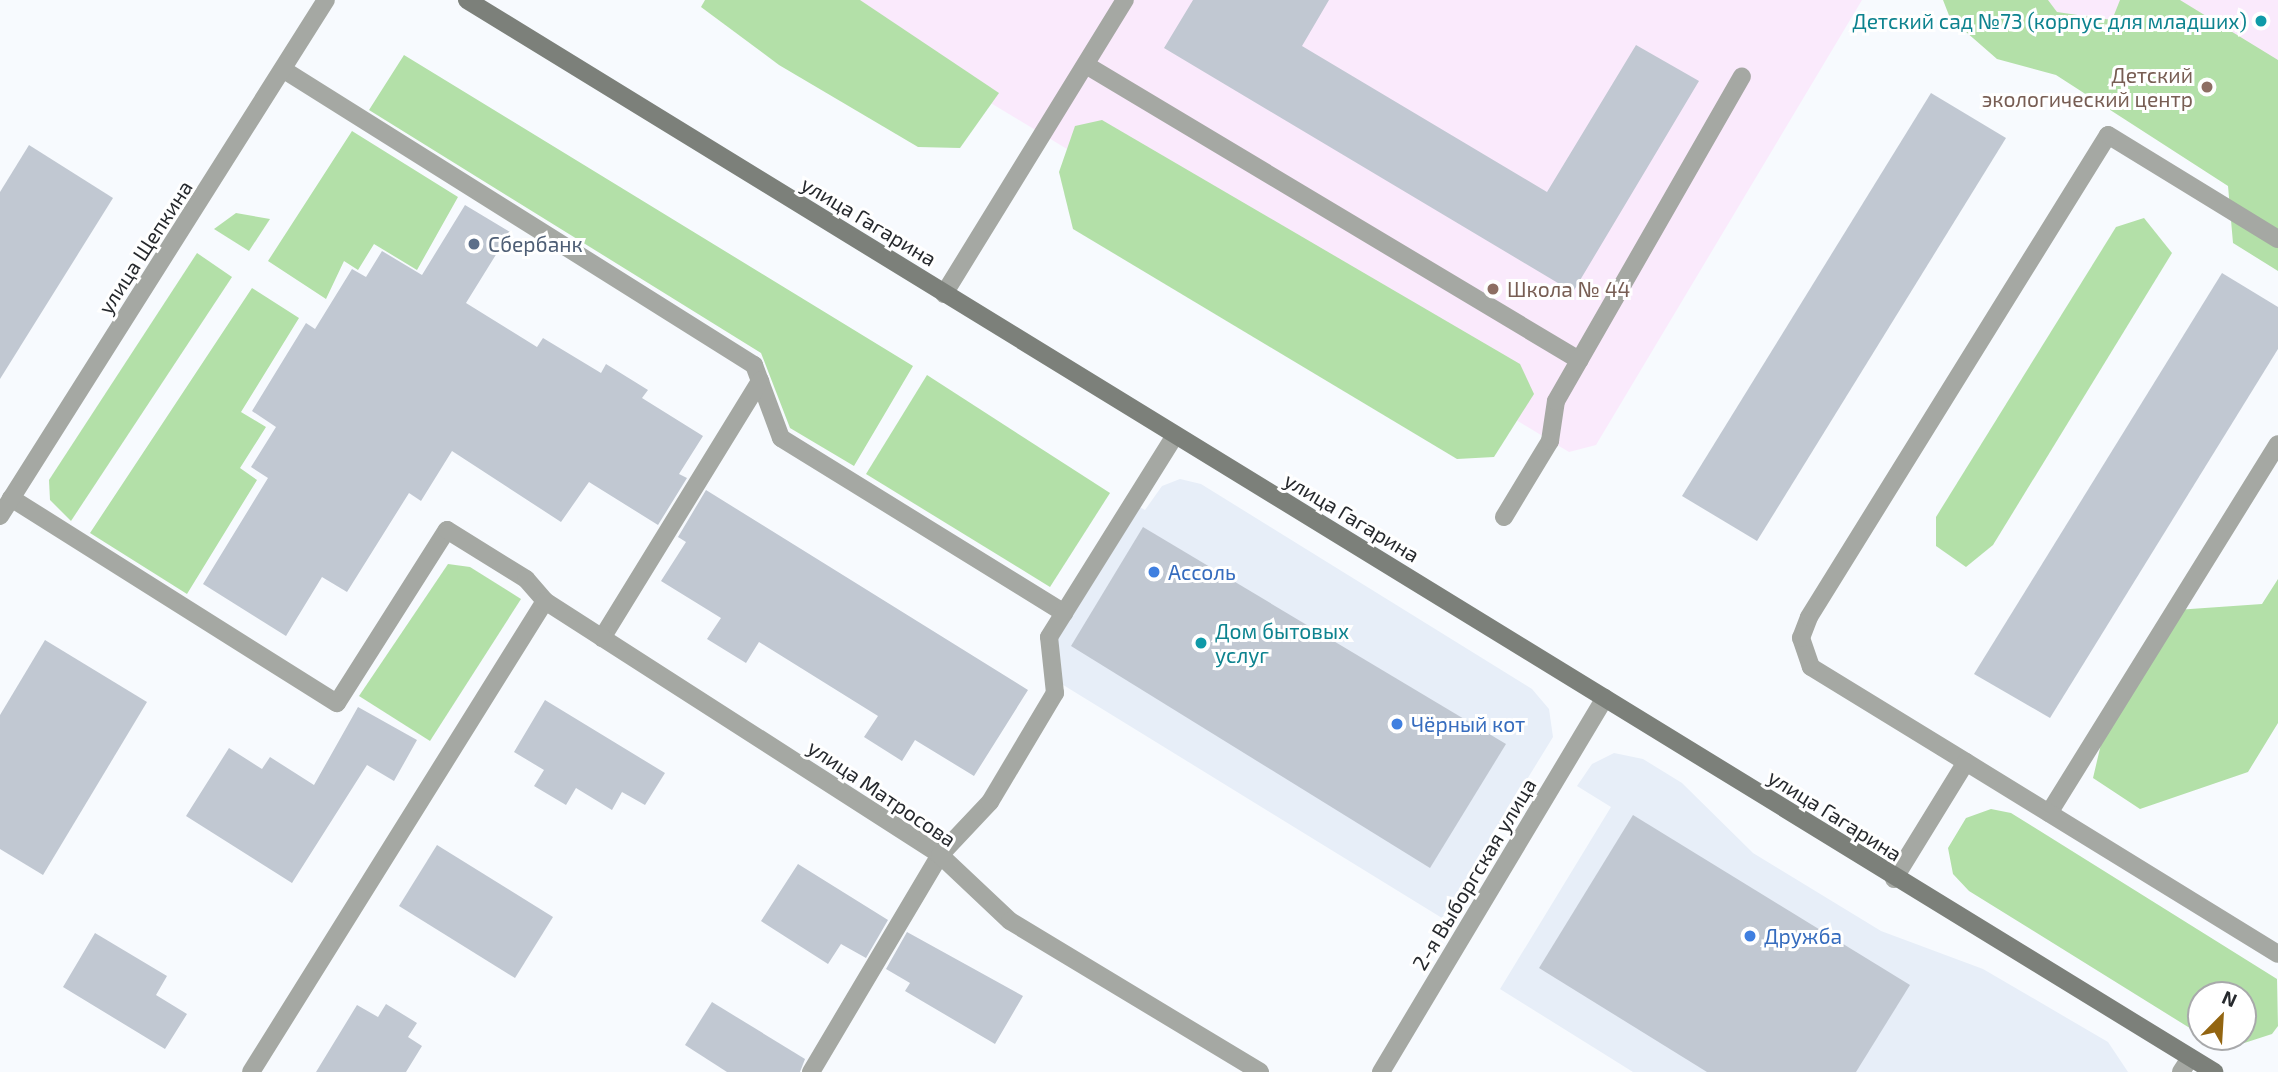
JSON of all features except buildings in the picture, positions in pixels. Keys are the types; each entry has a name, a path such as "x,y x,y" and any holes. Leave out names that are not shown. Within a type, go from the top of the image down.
{"main road":[{"name":"улица Гагарина","path":"467,0 1605,698 2186,1065 2214,1072"}],"street":[{"name":"улица Щепкина","path":"0,516 326,0"},
{"path":"944,294 1125,0"},
{"path":"1086,65 1579,360"},
{"path":"284,70 754,365 781,438 1064,613"},
{"path":"1504,517 1550,441 1556,401 1742,76"},
{"path":"2278,239 2108,135 1809,617 1801,638 1811,667 2278,954"},
{"path":"602,638 760,381"},
{"path":"811,1072 940,855 990,802 1055,693 1049,637 1175,435"},
{"path":"2049,813 2278,444"},
{"name":"улица Матросова","path":"11,498 337,703 447,530 526,579 545,601 940,855 1010,921 1260,1072"},
{"path":"251,1072 545,601"},
{"name":"2-я Выборгская улица","path":"1381,1072 1605,698"},
{"path":"1894,879 1966,762"}],"shaded area":[{"name":"Школа № 44","path":"820,0 1862,0 1596,445 1569,452"},
{"name":"Детский экологический центр","path":"1994,0 2278,0 2278,174"},
{"path":"1180,479 1201,484 1532,689 1549,709 1553,737 1442,918 1060,683 1056,621 1130,502 1145,510 1162,486"},
{"path":"1614,753 1643,759 1682,783 1753,853 1881,931 1983,969 2108,1042 2128,1072 1633,1072 1500,989 1611,807 1577,786 1592,764"}],"green space":[{"path":"705,0 860,0 999,93 960,148 918,147 779,65 701,7"},
{"path":"1943,0 2048,0 2057,12 2112,20 2120,0 2180,0 2278,60 2278,271 2233,243 2228,186 2056,75 1997,59 1950,18"},
{"path":"404,55 913,366 854,466 790,428 761,353 369,110"},
{"path":"1102,120 1520,364 1534,394 1494,457 1457,459 1073,229 1059,172 1075,126"},
{"path":"352,131 458,197 417,270 374,244 358,270 344,261 326,299 268,261"},
{"path":"236,213 270,219 249,251 214,229"},
{"path":"2144,218 2172,253 1993,545 1966,567 1936,546 1936,517 2116,227"},
{"path":"197,253 232,277 71,521 50,500 49,480"},
{"path":"252,288 299,318 241,412 266,427 240,468 257,480 187,594 90,533"},
{"path":"927,375 1110,493 1050,587 866,474"},
{"path":"448,564 470,567 521,599 430,741 359,696"},
{"path":"2278,579 2278,723 2248,772 2140,809 2093,778 2105,727 2176,610 2262,604"},
{"path":"1991,809 2011,813 2277,979 2278,1026 2272,1034 2257,1039 2257,981 2187,981 2187,1026 1969,891 1953,874 1948,848 1966,818"}],"place":[{"name":"Детский сад №73 (корпус для младших)","path":"2261,21"},
{"name":"Детский экологический центр","path":"2207,87"},
{"name":"Сбербанк","path":"474,244"},
{"name":"Школа № 44","path":"1493,289"},
{"name":"Ассоль","path":"1154,572"},
{"name":"Дом бытовых услуг","path":"1201,643"},
{"name":"Чёрный кот","path":"1397,724"},
{"name":"Дружба","path":"1750,936"}]}
